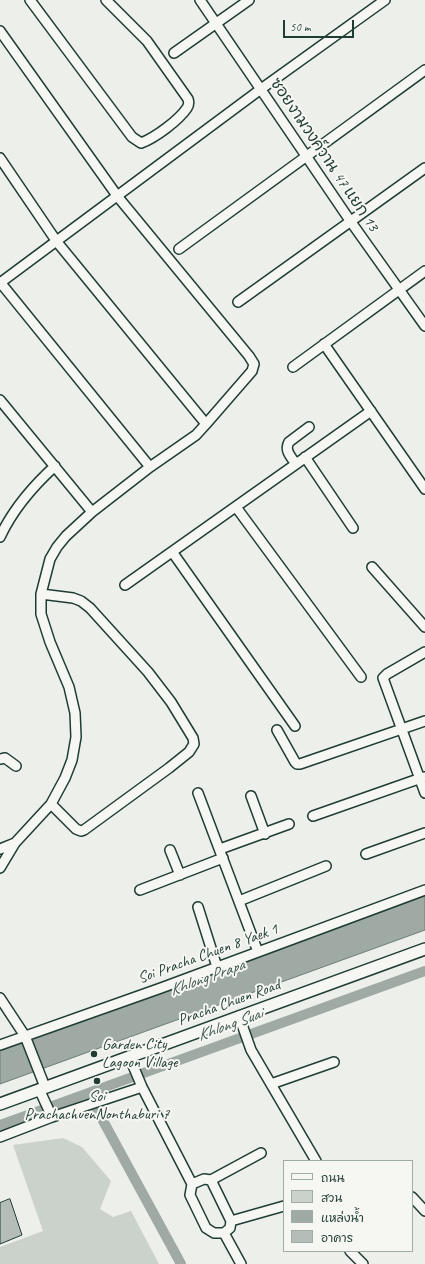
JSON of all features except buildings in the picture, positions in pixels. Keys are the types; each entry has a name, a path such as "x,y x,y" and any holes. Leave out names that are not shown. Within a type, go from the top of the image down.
{"main road":[{"name":"Pracha Chuen Road","path":"0,1104 425,949"}],"street":[{"path":"30,0 132,137 141,143 148,140 174,122 187,108 189,104 188,99 147,41 106,0"},
{"name":"ซอยงามวงค์วาน 47 แยก 13","path":"200,0 351,222 425,326"},
{"path":"174,53 249,0"},
{"path":"150,467 0,283 385,0"},
{"path":"0,31 118,197 254,364 252,371 196,435 150,467 92,512 66,536 50,559 41,594 41,614 69,687 75,712 76,737 72,760 65,778 51,804 15,843 0,868"},
{"path":"179,249 425,70"},
{"path":"0,158 57,242 206,424"},
{"path":"238,302 425,168"},
{"path":"293,367 425,271"},
{"path":"324,344 425,489"},
{"path":"0,401 92,512"},
{"path":"125,585 173,553 371,411"},
{"path":"296,464 287,449 287,445 309,427"},
{"path":"305,457 353,528"},
{"path":"0,537 22,501 36,484 55,466"},
{"path":"236,507 361,677"},
{"path":"173,553 295,726"},
{"path":"372,567 425,627"},
{"path":"41,594 73,598 81,601 90,608 143,667 171,702 193,738 194,744 189,752 169,768 84,830 76,829 51,804"},
{"path":"425,652 387,674 383,678 422,777 425,793"},
{"path":"277,730 297,764 425,721"},
{"path":"0,759 5,758 16,766"},
{"path":"313,816 422,777"},
{"path":"198,793 258,952"},
{"path":"251,796 265,834"},
{"path":"140,890 180,875 221,854 290,824"},
{"path":"366,854 425,833"},
{"path":"6,859 0,850 15,843"},
{"path":"170,850 180,875"},
{"path":"239,901 326,866"},
{"name":"Soi Pracha Chuen 8 Yaek 1","path":"0,1045 218,967 425,890"},
{"path":"198,907 218,967"},
{"path":"0,998 25,1037 40,1074 45,1102 51,1116"},
{"path":"239,1016 250,1046 315,1160"},
{"path":"129,1056 141,1085 192,1184 190,1195 206,1228 214,1233 224,1233 230,1228 231,1221 211,1180"},
{"path":"271,1084 334,1062"},
{"path":"0,1137 51,1116 97,1102 141,1085"},
{"path":"192,1184 204,1179 211,1180 261,1152"},
{"path":"413,1198 425,1211"},
{"path":"231,1221 283,1206"},
{"path":"224,1233 241,1264"},
{"path":"351,1252 363,1264"}],"green space":[{"path":"63,1138 82,1147 111,1181 100,1209 113,1217 131,1211 159,1264 0,1264 0,1247 43,1231 13,1145"}],"water":[{"name":"Khlong Prapa","path":"425,894 425,930 0,1084 0,1048"}],"waterway":[{"name":"Khlong Suai","path":"0,1125 425,971"},
{"path":"89,1095 181,1264"}],"place":[{"name":"Garden City Lagoon Village","path":"94,1054"},
{"name":"Soi PrachachuenNonthaburi 7","path":"97,1081"}]}
